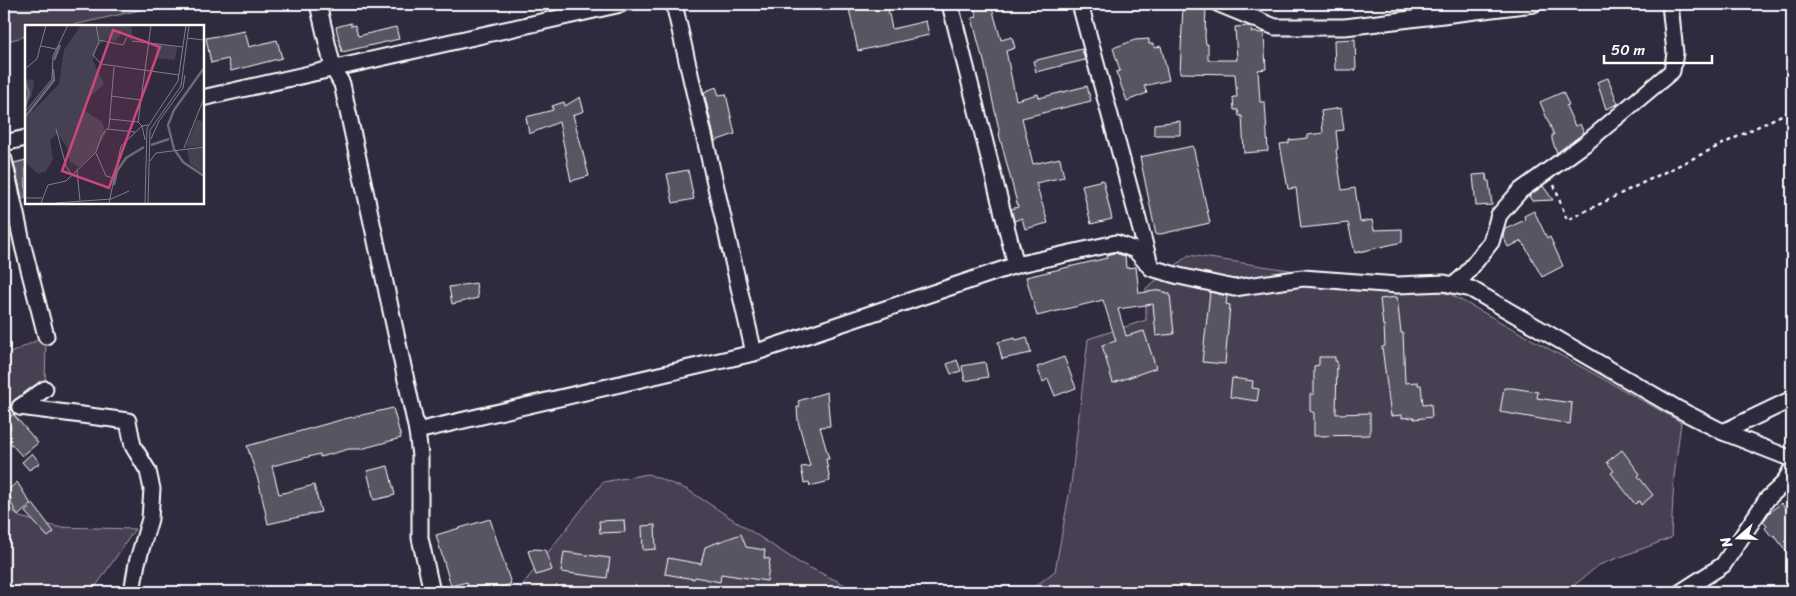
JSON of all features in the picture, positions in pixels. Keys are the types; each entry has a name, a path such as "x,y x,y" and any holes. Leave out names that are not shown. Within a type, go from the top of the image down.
{"street":[{"path":"318,4 333,68 342,84 418,431 420,456 420,538 432,592"},
{"path":"204,98 622,4"},
{"path":"674,4 754,353"},
{"path":"950,4 1016,265"},
{"path":"1080,4 1151,268"},
{"path":"1218,4 1275,27 1345,27 1534,4"},
{"path":"1454,285 1466,274 1492,242 1499,215 1520,191 1549,172 1672,72 1675,53 1670,4"},
{"path":"4,143 25,138"},
{"path":"4,160 46,336"},
{"path":"418,431 754,353 1016,265 1116,243 1134,250 1151,268 1234,288 1303,278 1398,285 1444,283 1471,289 1678,409 1723,432 1792,459"},
{"path":"46,388 20,407 128,421 133,446 148,472 152,489 150,519 137,562 133,586 134,592"},
{"path":"1723,432 1792,398"},
{"path":"1681,592 1723,566 1767,499 1782,484 1792,469"}],"path":[{"path":"1549,172 1567,220 1792,110"}],"shaded area":[{"path":"4,4 138,4 140,10 73,25 25,25 25,36 4,42"},
{"path":"1189,255 1450,294 1681,422 1674,477 1671,538 1599,565 1566,592 1028,592 1055,571 1071,484 1088,339 1146,320 1146,288"},
{"path":"46,336 45,389 20,407 4,435 4,356"},
{"path":"648,474 688,490 798,562 860,592 517,592 603,482"},
{"path":"4,503 20,517 57,527 135,529 92,592 4,592"}],"building":[{"path":"848,4 887,4 892,29 926,21 929,35 858,51"},
{"path":"973,4 991,4 1001,40 1012,37 1015,48 1006,51 1016,100 1038,94 1039,98 1087,86 1091,101 1022,118 1033,164 1060,158 1064,177 1036,183 1048,223 1025,229 1022,218 1014,221 1011,209 1018,207 972,18 977,17"},
{"path":"1183,4 1206,4 1205,37 1206,44 1208,44 1208,60 1237,60 1235,27 1248,26 1253,28 1251,32 1264,33 1266,69 1258,70 1260,102 1265,102 1268,151 1244,153 1242,116 1239,116 1238,110 1234,110 1233,97 1237,97 1235,74 1180,73"},
{"path":"351,23 351,26 355,25 358,36 396,27 399,39 342,52 336,27"},
{"path":"245,31 249,47 277,40 282,58 231,71 228,59 211,63 206,38"},
{"path":"1149,39 1149,44 1154,44 1154,48 1161,46 1169,80 1144,86 1147,93 1127,101 1116,72 1120,71 1113,48 1135,40"},
{"path":"1355,39 1356,70 1335,70 1334,40"},
{"path":"1082,49 1085,60 1036,72 1033,61"},
{"path":"1608,78 1618,104 1606,109 1597,82"},
{"path":"716,87 719,95 726,94 735,134 715,141 704,92"},
{"path":"1563,92 1569,105 1566,106 1575,126 1580,124 1584,133 1557,153 1552,140 1552,135 1554,135 1540,102"},
{"path":"580,97 584,111 573,115 589,176 571,181 559,122 529,134 526,117 553,110 552,106 564,102 565,106"},
{"path":"1341,108 1344,130 1336,131 1338,149 1336,150 1342,190 1355,188 1360,222 1372,220 1374,230 1402,229 1402,242 1355,253 1348,223 1301,228 1296,188 1288,189 1280,144 1289,143 1289,140 1308,138 1308,135 1323,133 1321,111"},
{"path":"1180,121 1180,135 1154,135 1154,124"},
{"path":"1193,146 1210,223 1156,235 1140,157"},
{"path":"25,160 25,198 22,198 14,163"},
{"path":"688,170 694,199 673,203 667,174"},
{"path":"1486,174 1487,181 1489,181 1492,205 1476,206 1473,175"},
{"path":"1103,180 1112,219 1091,224 1082,185"},
{"path":"1543,186 1553,200 1532,201 1529,196"},
{"path":"1534,211 1547,238 1550,237 1563,266 1542,277 1522,241 1508,247 1503,236 1505,229 1525,220 1524,216"},
{"path":"1115,253 1125,256 1126,268 1136,267 1139,293 1162,290 1166,294 1170,294 1174,334 1156,336 1153,304 1118,309 1126,336 1144,331 1156,368 1113,383 1102,345 1116,341 1103,300 1037,316 1026,277 1107,258 1107,255"},
{"path":"476,283 478,298 452,304 449,287"},
{"path":"1210,292 1227,296 1226,304 1230,305 1225,364 1202,362"},
{"path":"1397,297 1401,333 1403,333 1405,383 1418,382 1418,385 1421,385 1423,405 1431,404 1432,417 1414,419 1414,417 1402,418 1402,415 1391,416 1382,347 1385,346 1380,299"},
{"path":"1027,337 1031,353 1002,359 998,342"},
{"path":"1064,357 1076,388 1055,396 1048,379 1043,382 1037,367"},
{"path":"1319,357 1335,357 1335,361 1337,361 1336,414 1370,413 1370,435 1314,436 1314,413 1310,411 1310,394 1314,394 1314,366 1319,365"},
{"path":"957,360 961,371 951,374 947,364"},
{"path":"985,362 988,377 965,381 962,366"},
{"path":"1232,378 1253,381 1252,388 1259,389 1257,401 1230,397"},
{"path":"1504,388 1538,392 1537,398 1572,403 1570,424 1500,412"},
{"path":"827,392 830,426 820,427 829,459 826,459 830,481 810,486 809,482 804,483 801,467 810,466 798,421 797,407 800,407 798,401"},
{"path":"393,408 401,438 361,449 349,449 320,457 320,454 272,466 279,494 314,485 321,512 268,524 259,483 247,446 344,419"},
{"path":"13,414 38,443 22,456 4,436 11,428 6,422"},
{"path":"1622,450 1640,474 1638,476 1653,495 1641,505 1639,501 1635,504 1611,473 1614,471 1607,462"},
{"path":"32,453 40,463 29,470 22,462"},
{"path":"388,466 395,495 374,500 367,471"},
{"path":"17,482 31,504 18,516 7,491"},
{"path":"1781,503 1787,510 1792,506 1792,559 1774,535 1772,537 1763,522 1770,512"},
{"path":"33,504 54,532 48,537 25,512"},
{"path":"490,519 511,584 485,592 483,586 469,590 467,582 451,586 436,535"},
{"path":"624,520 625,532 600,533 599,521"},
{"path":"655,525 656,549 643,550 642,526"},
{"path":"741,534 746,547 765,550 764,558 770,559 767,581 721,574 720,582 665,574 668,558 701,564 705,547"},
{"path":"535,549 545,550 552,570 536,575 528,551"},
{"path":"564,552 610,558 607,578 561,572"}]}
